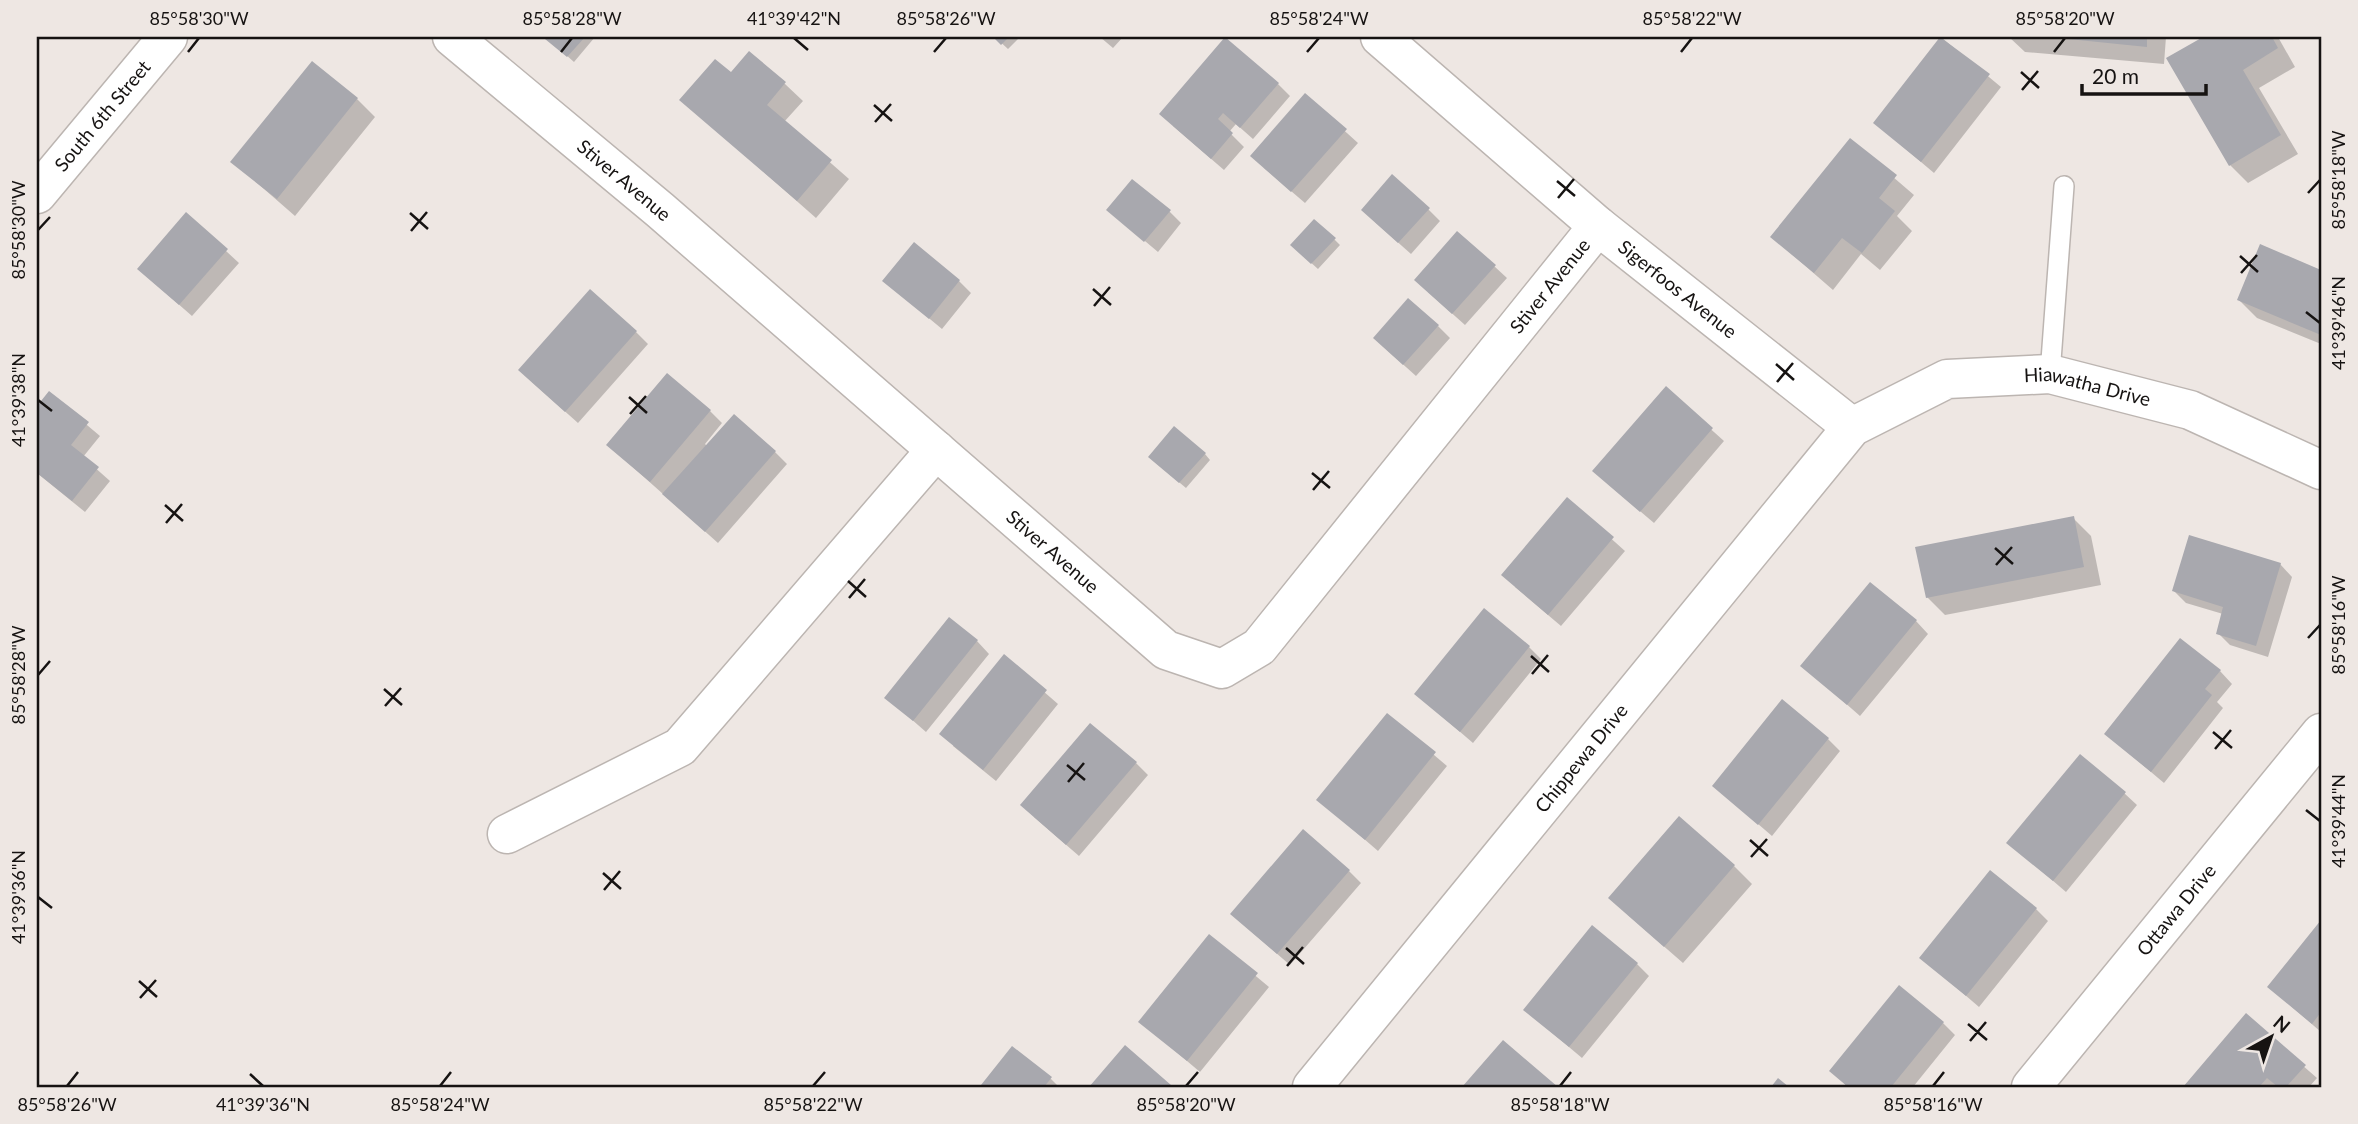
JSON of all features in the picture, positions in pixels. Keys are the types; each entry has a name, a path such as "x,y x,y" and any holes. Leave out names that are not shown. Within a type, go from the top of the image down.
{"street":[{"name":"South 6th Street","path":"37,194 168,37"},
{"name":"Stiver Avenue","path":"452,37 660,210 1166,650 1222,669 1259,647 1598,226"},
{"name":"Sigerfoos Avenue","path":"1380,37 1598,226 1852,428"},
{"name":"Hiawatha Drive","path":"1852,428 1947,379 2050,374 2190,410 2321,470"},
{"name":"Chippewa Drive","path":"1312,1087 1852,428"},
{"path":"507,834 680,747 936,450"},
{"name":"Ottawa Drive","path":"2031,1087 2321,733"}],"lane":[{"path":"2050,374 2064,186"}],"building":[{"path":"585,37 567,57 545,39"},
{"path":"993,37 1009,37 1001,45"},
{"path":"1225,37 1279,83 1240,128 1223,113 1218,119 1233,133 1211,159 1159,114"},
{"path":"1940,37 1990,74 1921,162 1873,123"},
{"path":"2049,37 2147,37 2147,47"},
{"path":"2203,37 2272,37 2278,48 2243,70 2281,135 2229,166 2166,58"},
{"path":"749,51 786,82 767,105 832,160 797,201 679,100 715,59 731,72"},
{"path":"312,61 358,98 277,199 230,162"},
{"path":"1305,93 1347,129 1291,192 1250,156"},
{"path":"1850,138 1897,175 1879,198 1895,211 1862,253 1842,238 1814,273 1770,237"},
{"path":"1392,174 1430,208 1398,243 1361,210"},
{"path":"1132,179 1171,210 1144,242 1106,210"},
{"path":"186,212 228,249 179,305 137,269"},
{"path":"1314,219 1336,238 1311,264 1290,245"},
{"path":"1457,231 1496,265 1452,314 1414,280"},
{"path":"914,242 960,280 929,319 882,281"},
{"path":"2260,244 2321,270 2321,335 2237,300"},
{"path":"590,289 637,331 565,412 518,370"},
{"path":"1408,298 1439,325 1403,365 1373,338"},
{"path":"667,373 711,410 650,482 606,445"},
{"path":"1666,386 1713,428 1640,512 1592,471"},
{"path":"49,391 89,422 71,445 99,467 72,501 37,473 37,406"},
{"path":"734,414 776,451 705,532 662,494"},
{"path":"1174,426 1206,453 1179,483 1148,457"},
{"path":"1567,497 1614,537 1548,615 1501,575"},
{"path":"2074,516 2084,567 1926,598 1915,547"},
{"path":"2189,535 2281,563 2256,646 2216,634 2223,607 2172,591"},
{"path":"1870,582 1917,620 1847,705 1800,666"},
{"path":"1484,608 1530,646 1460,732 1414,694"},
{"path":"949,617 978,640 913,721 884,698"},
{"path":"2180,638 2221,670 2205,689 2212,695 2151,772 2104,734"},
{"path":"1004,654 1047,690 983,770 939,734"},
{"path":"1782,699 1829,738 1758,825 1712,786"},
{"path":"1387,713 1436,752 1365,840 1316,800"},
{"path":"1090,723 1137,762 1066,845 1020,805"},
{"path":"2080,754 2126,792 2053,881 2006,843"},
{"path":"1679,816 1735,865 1664,947 1608,898"},
{"path":"1303,829 1350,870 1277,954 1230,914"},
{"path":"1990,870 2037,908 1966,996 1919,958"},
{"path":"2321,920 2321,1012 2312,1024 2267,987"},
{"path":"1592,925 1638,963 1569,1047 1523,1010"},
{"path":"1209,934 1258,973 1187,1061 1138,1022"},
{"path":"1899,985 1944,1022 1891,1087 1848,1087 1829,1071"},
{"path":"2246,1013 2306,1065 2286,1087 2278,1087 2267,1078 2259,1087 2183,1087"},
{"path":"1503,1040 1558,1087 1462,1087"},
{"path":"1125,1045 1171,1085 1089,1087"},
{"path":"1012,1046 1052,1077 1044,1087 981,1085"},
{"path":"1778,1078 1789,1087 1771,1087"}]}
